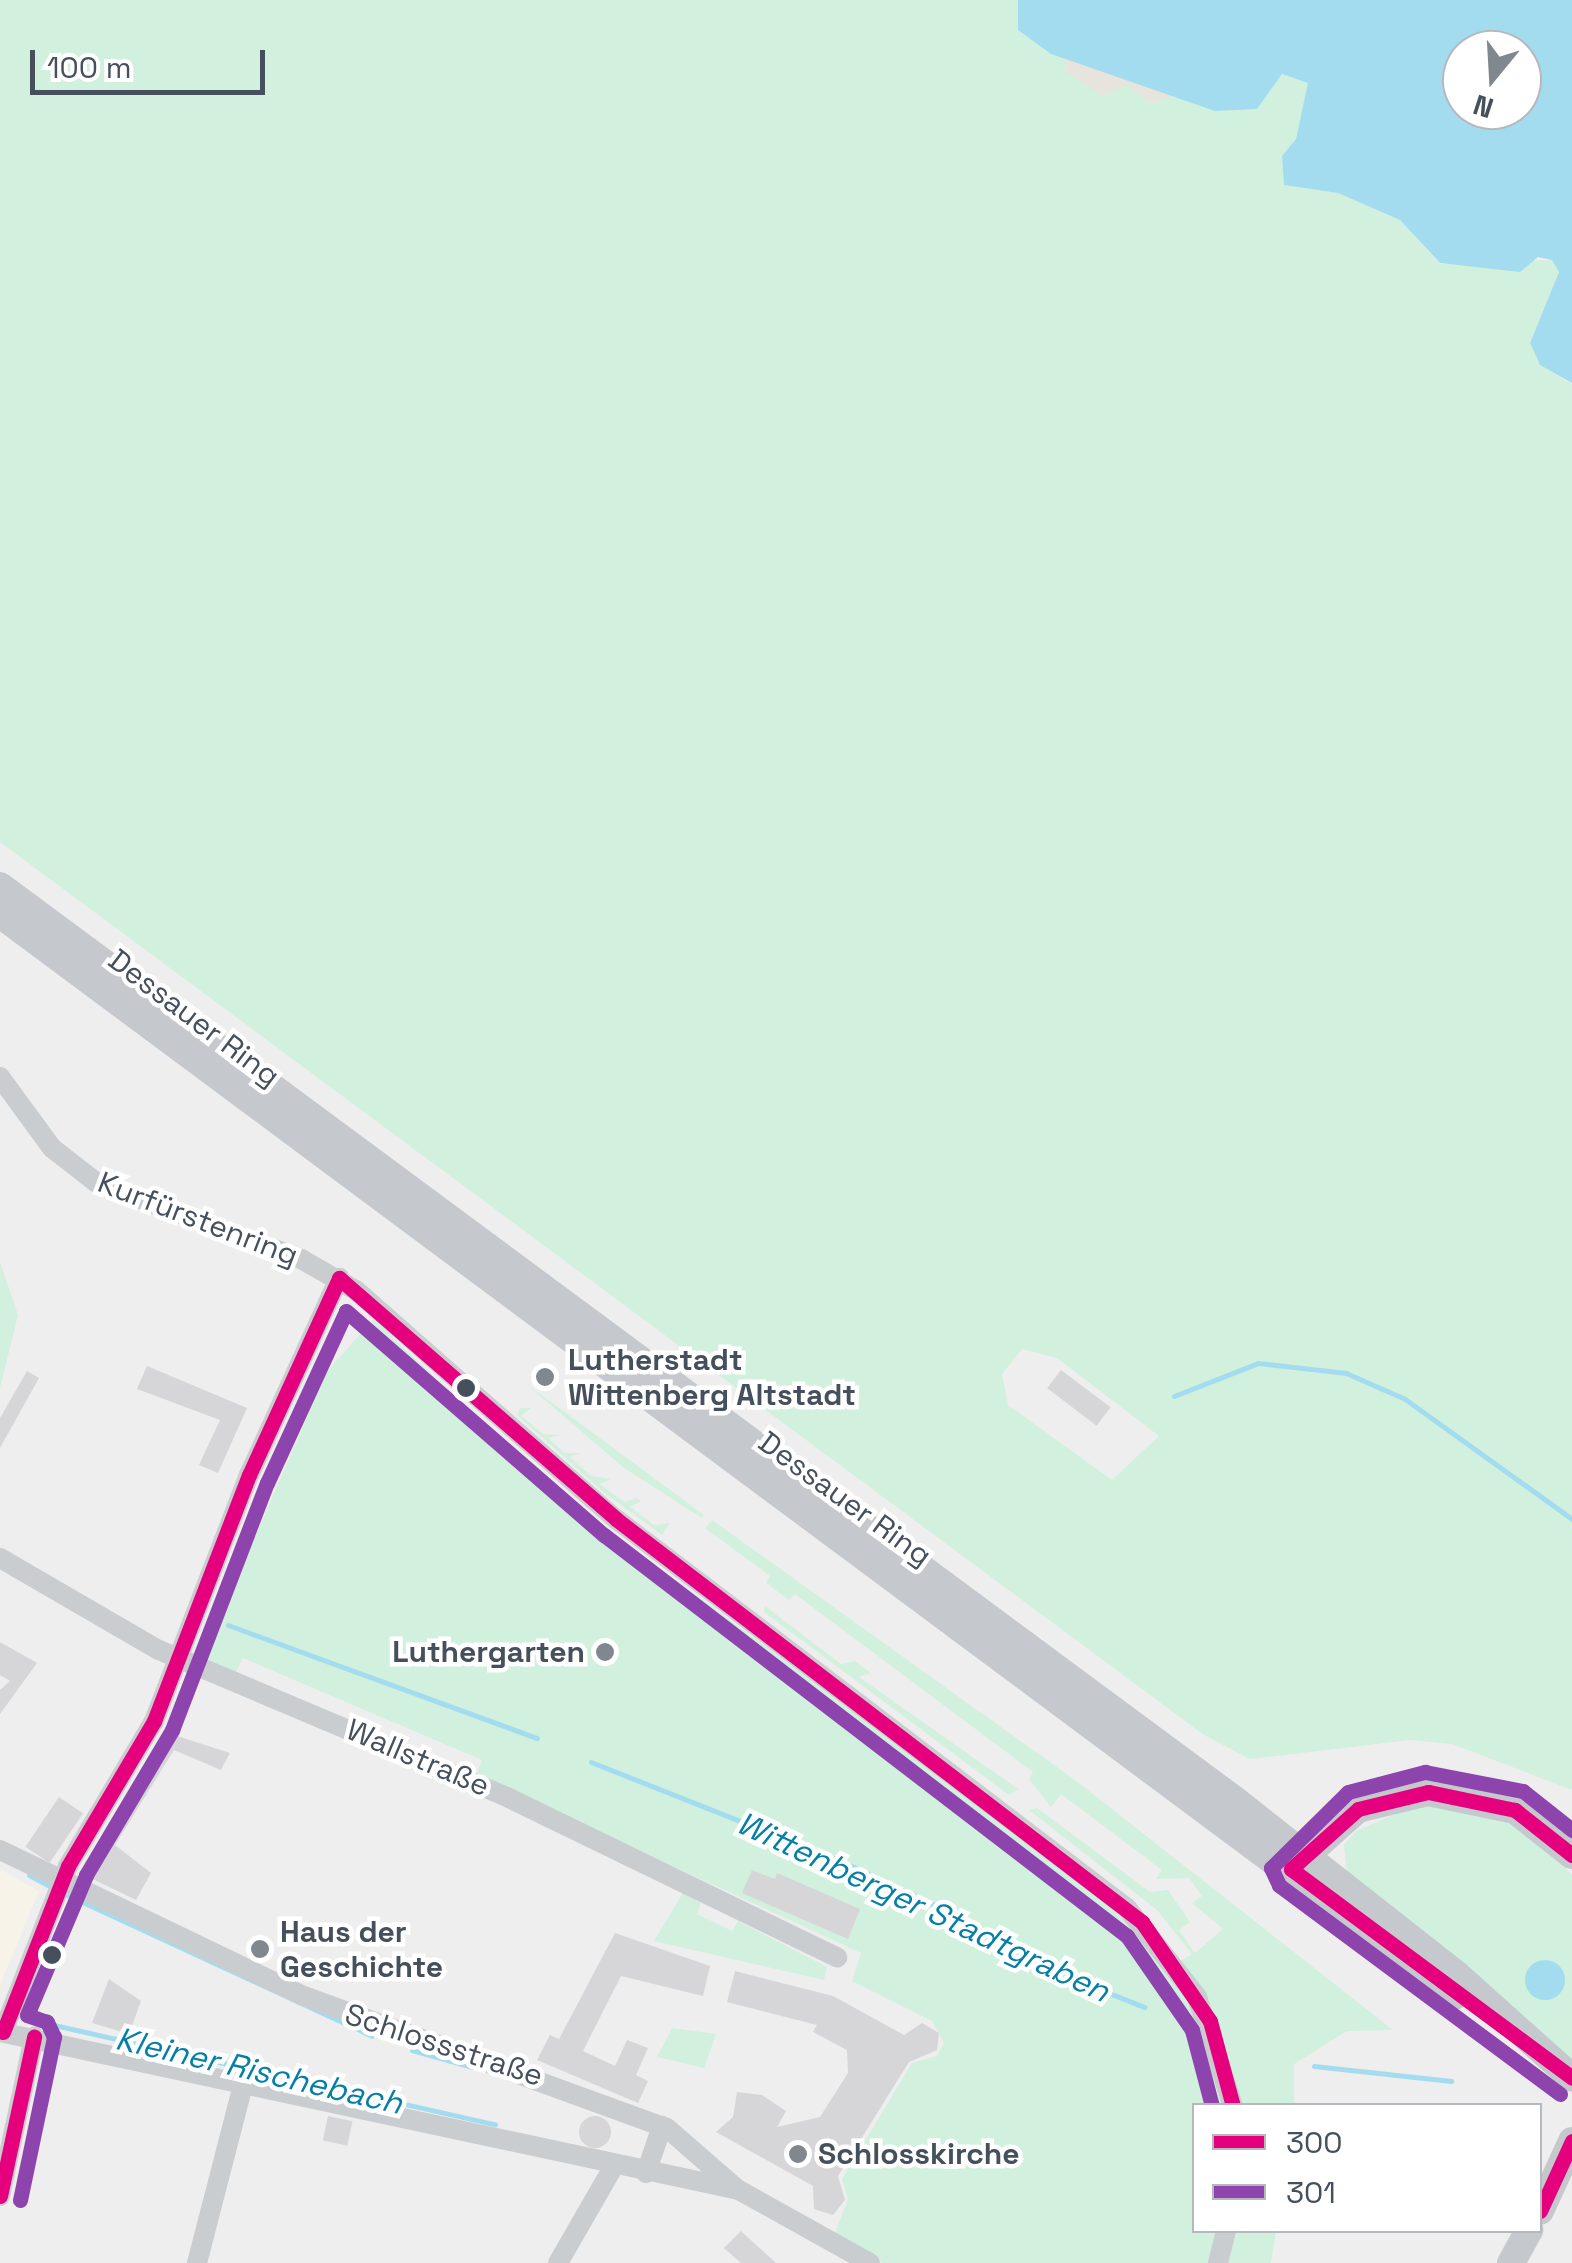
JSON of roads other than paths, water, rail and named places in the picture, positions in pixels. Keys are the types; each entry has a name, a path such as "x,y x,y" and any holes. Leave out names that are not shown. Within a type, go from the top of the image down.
{"main road":[{"name":"Dessauer Ring","path":"0,886 546,1291 1298,1861 1482,2015 1509,2024 1572,2078"},
{"name":"Dessauer Ring","path":"0,914 1298,1861"},
{"path":"1298,1861 1358,1809 1428,1792 1514,1810 1572,1855"},
{"path":"1542,2205 1572,2141"},
{"path":"1511,2263 1527,2233"}],"street":[{"name":"Kurfürstenring","path":"0,1078 52,1148 97,1184 339,1278 616,1520 1142,1922 1210,2021 1232,2103"},
{"path":"339,1278 175,1656 141,1749 58,1888 2,2032 244,2081 650,2174 737,2189"},
{"name":"Wallstraße","path":"0,1558 175,1656 508,1798 837,1957"},
{"name":"Schlossstraße","path":"1,1841 58,1888 339,2011 664,2127"},
{"path":"0,2196 34,2037"},
{"path":"196,2263 244,2081"},
{"path":"650,2174 664,2127 737,2189 870,2263"},
{"path":"558,2263 615,2164"},
{"path":"1218,2263 1225,2233"}],"water":[{"path":"1018,0 1572,0 1572,383 1540,365 1530,343 1559,272 1552,260 1538,257 1520,272 1440,263 1400,220 1338,193 1284,185 1282,156 1296,139 1308,83 1282,74 1257,109 1215,111 1051,54 1018,30"},
{"path":"1545,1960 1559,1966 1565,1980 1559,1994 1545,2000 1531,1994 1525,1980 1531,1966"}],"waterway":[{"path":"1174,1396 1258,1363 1346,1373 1405,1399 1572,1519"},
{"name":"Wittenberger Stadtgraben","path":"228,1625 537,1738"},
{"name":"Wittenberger Stadtgraben","path":"591,1762 841,1861 939,1907 1006,1952 1144,2007"},
{"path":"29,1875 53,1888"},
{"path":"63,1893 372,2036"},
{"name":"Kleiner Rischebach","path":"23,2018 495,2124"},
{"path":"412,2050 472,2067"},
{"name":"Kleiner Rischebach","path":"1314,2066 1451,2081"}],"place":[{"name":"Lutherstadt Wittenberg Altstadt","path":"545,1377"},
{"name":"Luthergarten","path":"605,1652"},
{"name":"Haus der Geschichte","path":"260,1949"},
{"name":"Schlosskirche","path":"798,2154"}]}
